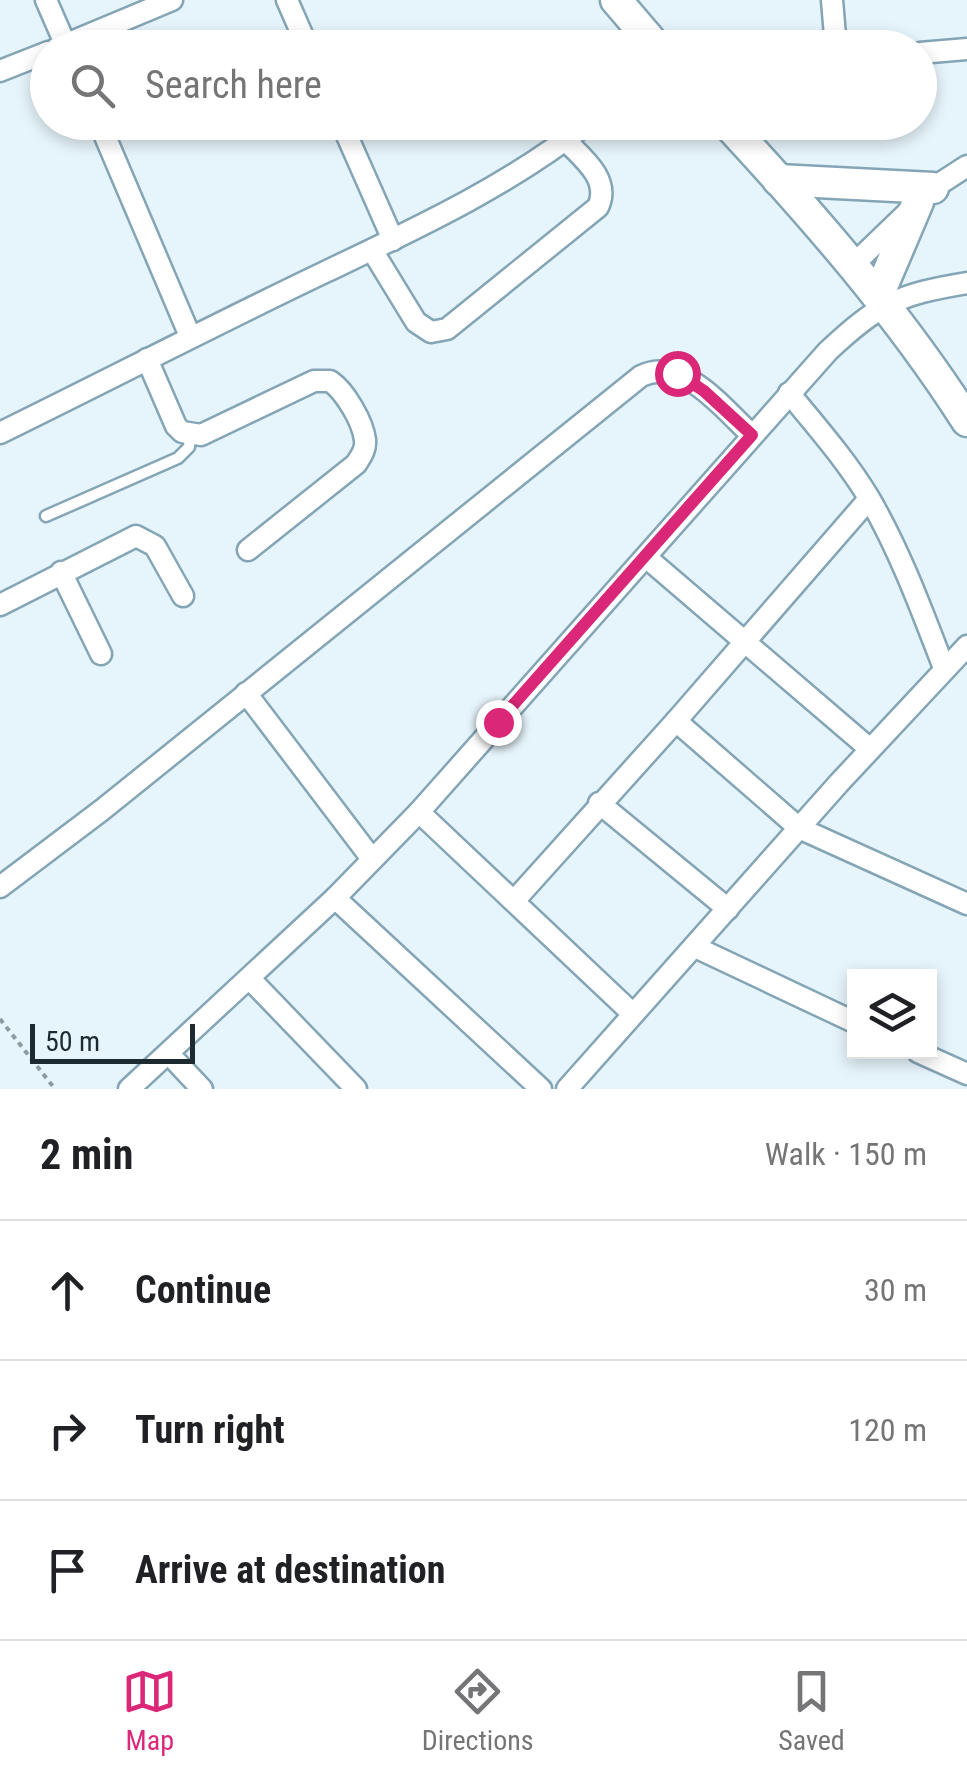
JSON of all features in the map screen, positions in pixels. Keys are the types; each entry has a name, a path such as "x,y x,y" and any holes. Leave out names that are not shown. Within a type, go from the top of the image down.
{"main road":[{"path":"628,6 645,30"},
{"path":"742,140 853,264 961,402"},
{"path":"778,180 926,195 881,300"}],"street":[{"path":"46,0 54,30"},
{"path":"101,30 172,0"},
{"path":"287,0 300,30"},
{"path":"832,0 834,30"},
{"path":"937,52 967,49"},
{"path":"0,71 30,59"},
{"path":"107,140 190,336"},
{"path":"350,140 393,240"},
{"path":"0,433 190,336 393,240 566,141 600,182 602,201 446,329 431,332 416,322 372,250"},
{"path":"853,264 926,195 967,166"},
{"path":"129,1089 335,898 419,812 789,393 881,300 967,283"},
{"path":"146,360 176,426 190,435 201,435 322,380 337,386 362,430 365,447 356,464 248,550"},
{"path":"0,887 102,810 641,376 653,370 677,373 704,391 752,435"},
{"path":"789,393 835,448 869,499 906,573 944,668"},
{"path":"514,901 869,499"},
{"path":"0,606 136,536 156,546 183,596"},
{"path":"646,558 870,749"},
{"path":"61,572 101,654"},
{"path":"567,1089 798,828 967,646"},
{"path":"246,693 372,859"},
{"path":"676,721 798,828 967,904"},
{"path":"600,803 728,909"},
{"path":"419,812 634,1014"},
{"path":"335,898 541,1089"},
{"path":"695,948 847,1019"},
{"path":"250,979 356,1089"},
{"path":"169,1054 202,1089"},
{"path":"934,1059 967,1074"}],"lane":[{"path":"46,516 178,458 189,447 190,435"}],"path":[{"path":"0,1019 55,1089"}],"route":[{"path":"498,722 752,435 704,391 677,373"}]}
